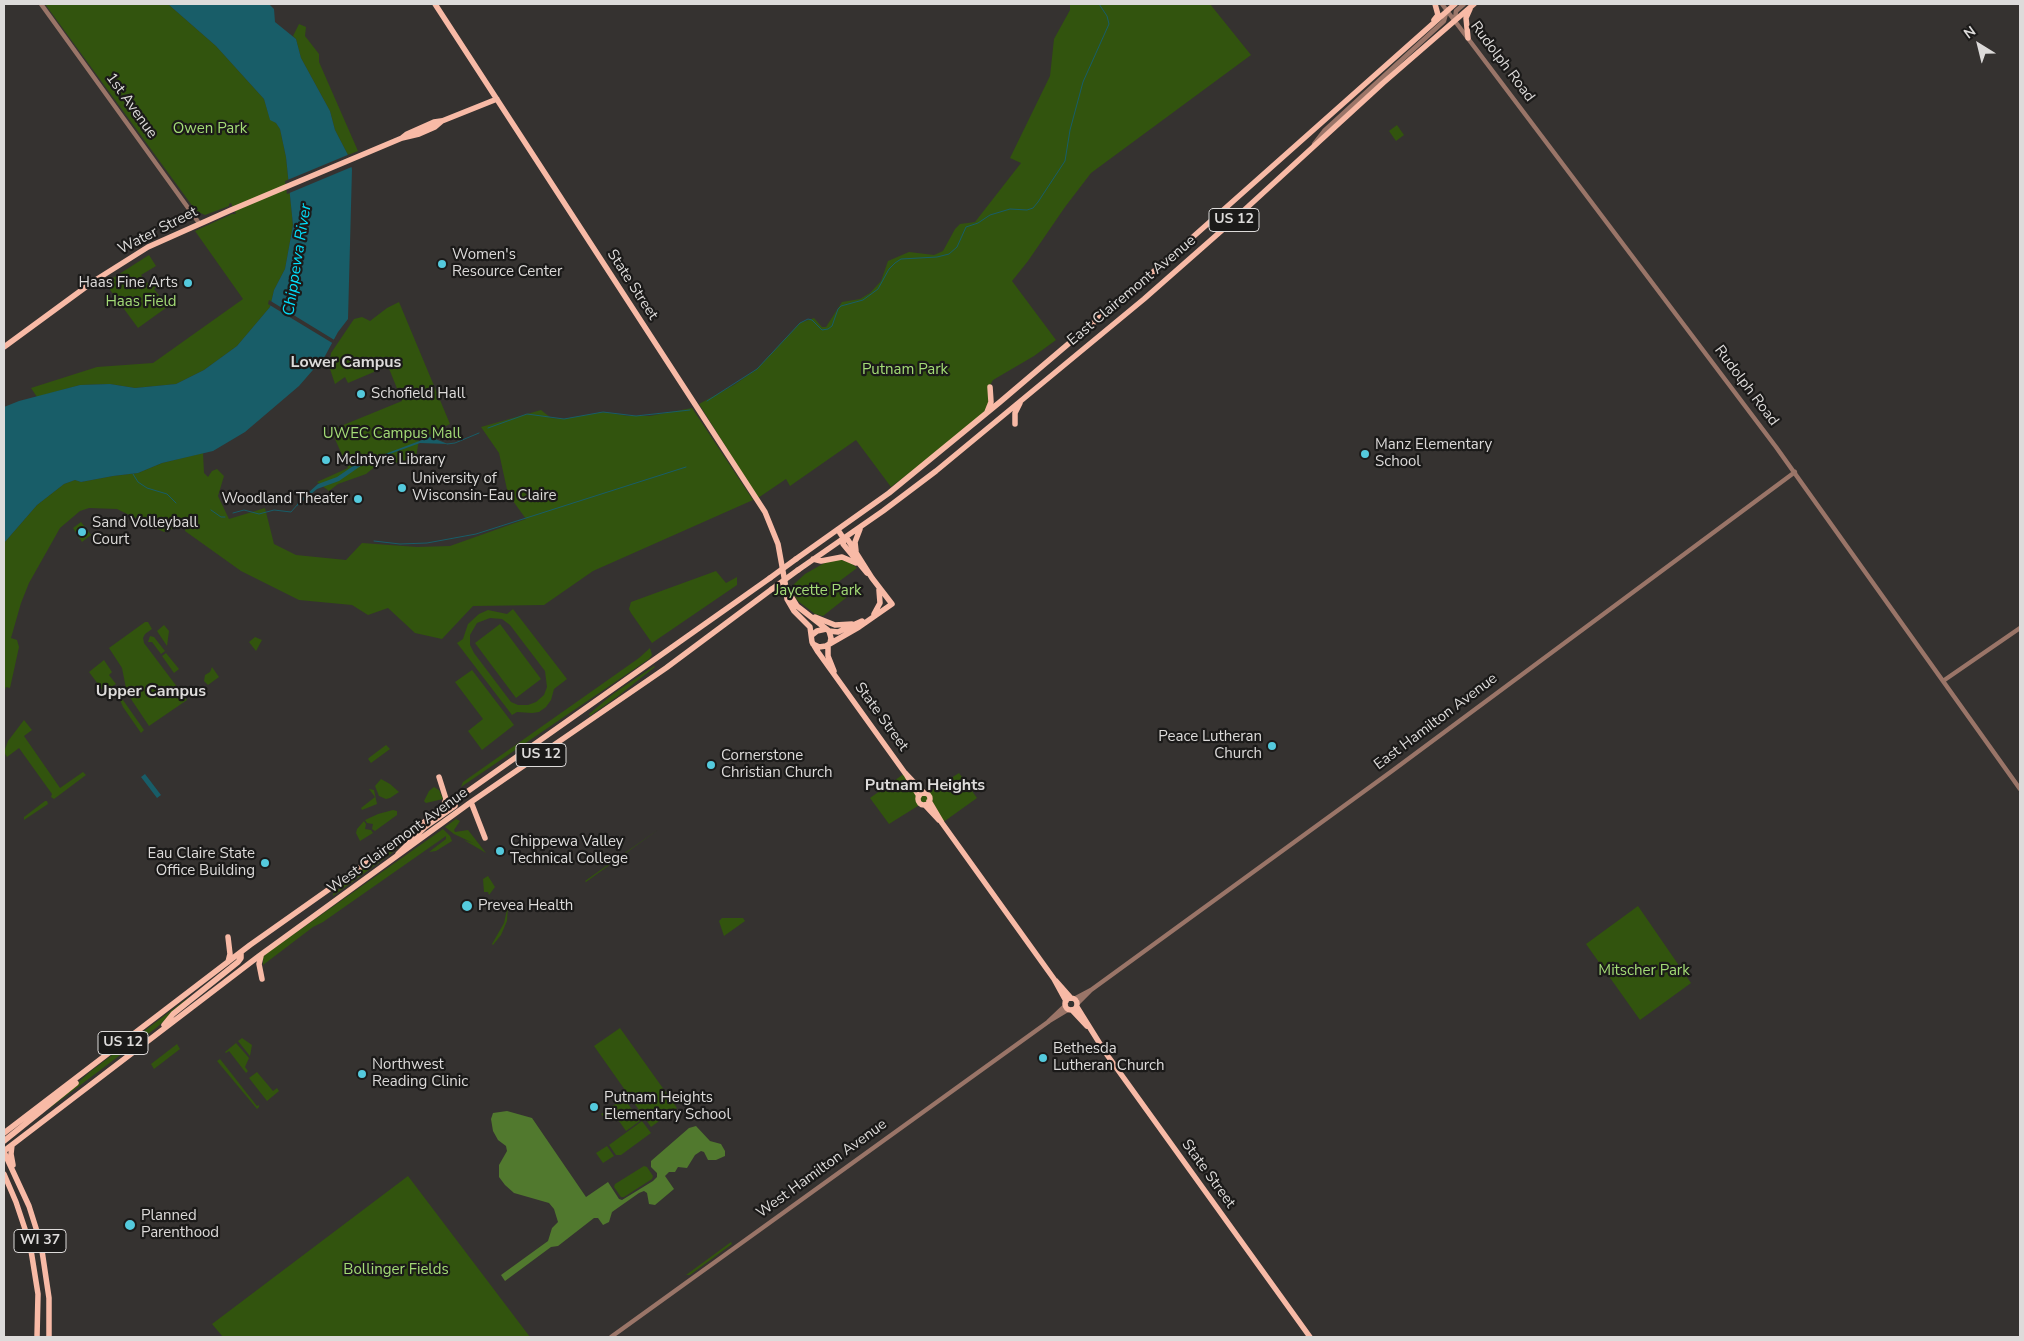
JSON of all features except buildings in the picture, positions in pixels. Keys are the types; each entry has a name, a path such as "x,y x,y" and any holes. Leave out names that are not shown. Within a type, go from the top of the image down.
{"main road":[{"name":"State Street","path":"435,4 765,512 778,544 789,603 794,611 810,627 812,635"},
{"path":"1430,26 1438,15 1436,4"},
{"name":"East Clairemont Avenue","path":"796,559 889,493 987,413 1167,260 1455,4"},
{"path":"1468,38 1466,18 1474,4"},
{"name":"East Clairemont Avenue","path":"813,559 844,539 936,471 1144,299 1474,4"},
{"name":"Water Street","path":"4,347 133,254 199,223 402,138 409,138 424,132 442,121 497,99"},
{"path":"987,413 991,402 990,387"},
{"path":"1016,424 1015,413 1021,401"},
{"path":"857,553 855,542 862,526"},
{"path":"838,530 844,539 848,540 877,586 892,604 870,619 829,644 819,647 814,644 812,635 820,629 838,632 870,619 877,611 880,603 877,586"},
{"path":"844,539 843,544 858,565 872,578"},
{"path":"813,559 821,561 842,557 858,565"},
{"name":"West Clairemont Avenue","path":"4,1133 241,952 659,658 796,559"},
{"name":"West Clairemont Avenue","path":"4,1151 262,954 392,862 472,802 611,707 813,559"},
{"name":"State Street","path":"786,588 794,602 827,630"},
{"path":"805,611 835,625 855,624"},
{"path":"827,630 831,638 829,644"},
{"name":"State Street","path":"814,644 830,670 921,794"},
{"name":"State Street","path":"829,644 828,656 836,676"},
{"path":"439,777 446,799 442,809"},
{"path":"921,794 929,796 927,803 919,801 921,794"},
{"path":"392,862 407,843 454,806 456,799"},
{"path":"472,802 485,838"},
{"name":"State Street","path":"927,803 1072,1004 1085,1019 1087,1026 1310,1337"},
{"path":"228,937 230,954 228,963"},
{"path":"158,1033 173,1014 238,962 241,958 241,952"},
{"path":"262,954 259,964 262,979"},
{"path":"4,1141 71,1087 85,1071"},
{"path":"12,1145 12,1162 25,1191 25,1197"},
{"name":"WI 37","path":"4,1151 25,1197 38,1233 45,1263 49,1298 49,1337"},
{"name":"WI 37","path":"4,1174 27,1233 35,1268 38,1294 37,1337"},
{"path":"4,1180 13,1195"}],"street":[{"name":"1st Avenue","path":"41,4 199,223"},
{"name":"Rudolph Road","path":"1442,4 1794,472 2020,789"},
{"path":"1455,20 1454,14 1464,4"},
{"path":"1313,146 1324,131 1444,21 1447,10"},
{"name":"East Hamilton Avenue","path":"1072,1004 1392,771 1794,472"},
{"path":"1943,681 2020,628"},
{"name":"West Hamilton Avenue","path":"612,1337 1072,1004"}],"green space":[{"name":"Owen Park","path":"45,4 168,4 216,46 264,99 270,119 280,129 286,157 293,225 285,269 274,290 270,307 237,346 204,370 176,384 135,388 110,384 80,385 37,397 31,388 97,367 153,363 243,299 195,231 232,214 236,214 231,203 229,206 205,215 196,211"},
{"name":"Putnam Park","path":"1070,4 1210,4 1251,55 1091,173 1065,207 1012,281 1056,340 1034,356 993,380 990,385 987,413 891,487 856,440 790,486 786,479 758,498 699,404 734,385 757,369 800,323 814,318 822,327 826,327 842,302 860,299 870,293 881,281 888,261 909,252 934,255 943,251 955,229 960,224 975,222 1021,163 1010,158 1050,76 1054,39 1070,10"},
{"path":"299,24 306,27 305,36 319,54 319,62 358,151 348,155 335,130 330,111 301,58 296,39 293,36"},
{"path":"1397,125 1404,135 1396,141 1389,131"},
{"name":"Haas Field","path":"149,255 156,266 141,275 149,285 155,281 158,285 154,289 164,302 167,301 170,305 138,328 105,283"},
{"name":"UWEC Campus Mall","path":"399,302 450,424 419,440 416,457 402,463 388,462 377,465 366,474 338,484 329,491 317,482 348,468 334,437 336,428 402,401 388,366 348,383 345,377 335,384 329,366 331,353 354,319 362,317 370,321 387,308"},
{"path":"692,408 753,500 593,571 544,605 473,606 442,639 415,633 388,608 368,615 352,605 299,600 241,571 185,531 187,523 164,532 117,509 89,508 80,511 60,528 29,583 11,638 17,640 19,647 10,688 6,687 4,693 4,543 37,505 64,484 75,480 81,482 138,473 162,463 203,453 204,473 208,477 212,471 217,469 224,476 218,496 229,519 265,508 274,544 296,555 346,560 362,543 417,547 450,546 526,519 508,494 499,453 481,427 541,410 551,418 564,419 603,412 628,416 650,416"},
{"name":"Sand Volleyball Court","path":"81,522 91,535 82,542 73,528"},
{"name":"Jaycette Park","path":"839,559 851,563 857,568 837,583 847,597 823,616 815,614 798,601 792,586 805,574 826,562"},
{"path":"716,571 726,583 737,577 737,585 652,643 631,613 629,609 631,602"},
{"path":"513,609 567,679 554,689 551,700 539,712 517,712 512,715 457,643 463,639 468,624 479,614 488,610 507,614","holes":["490,618 502,619 510,625 545,671 547,687 544,695 536,702 528,705 518,705 511,702 470,645 470,635 477,623"]},
{"path":"145,622 148,622 152,629 145,634 143,638 144,643 187,700 149,726 127,693 122,668 109,648"},
{"path":"500,624 541,679 516,698 475,643"},
{"path":"164,625 169,631 167,646 157,631"},
{"path":"150,636 154,637 165,651 161,654 152,642 148,642"},
{"path":"255,637 262,640 256,651 249,642"},
{"path":"650,648 652,655 649,659 461,787 463,782 639,658"},
{"path":"166,653 179,669 174,673 162,656"},
{"path":"104,660 112,672 109,675 116,684 104,692 89,672"},
{"path":"654,666 590,716 589,714 613,694"},
{"path":"212,667 219,677 208,685 204,681 205,675 210,672"},
{"path":"472,670 514,725 482,750 468,731 483,719 455,682"},
{"path":"119,698 123,700 144,730 141,733 123,707"},
{"path":"24,720 32,730 24,736 60,788 83,772 86,775 54,799 19,748 7,757 4,752 8,741"},
{"path":"386,745 390,749 371,763 368,759"},
{"path":"905,773 923,793 927,793 959,773 977,798 942,823 921,804 889,824 870,798"},
{"path":"381,779 399,792 386,799 379,796 375,786"},
{"path":"434,787 439,790 443,799 426,803 424,801 429,791"},
{"path":"369,789 374,790 377,804 362,810 361,808 375,797"},
{"path":"45,801 48,804 24,820 24,817"},
{"path":"393,810 397,811 397,815 375,831 372,829 373,824 367,823 365,820 378,814"},
{"path":"456,819 460,821 454,830 455,832 468,830 486,853 445,827"},
{"path":"364,821 366,824 365,829 371,830 373,833 360,841 356,833"},
{"path":"422,826 389,855 333,896 364,867"},
{"path":"443,829 452,841 436,851 429,852 446,839 446,836 323,922 313,927 263,965 263,957 267,953"},
{"path":"659,829 586,882 585,881"},
{"path":"488,876 495,887 489,895 488,892 484,892 483,879"},
{"path":"508,905 507,921 501,935 493,945 504,923"},
{"name":"Mitscher Park","path":"1638,906 1691,983 1640,1020 1586,944"},
{"path":"722,918 743,918 745,921 724,936 719,921"},
{"path":"188,998 189,1000 156,1028 50,1108 91,1071"},
{"path":"620,1028 677,1108 651,1127 594,1046"},
{"path":"242,1038 252,1045 250,1056 238,1041"},
{"path":"236,1043 249,1058 245,1067 248,1071 246,1073 229,1051 225,1052"},
{"path":"177,1044 180,1049 154,1069 151,1064"},
{"path":"220,1059 257,1106 259,1105 257,1109 217,1061"},
{"path":"257,1072 273,1091 277,1088 279,1091 267,1101 249,1078"},
{"path":"624,1098 640,1121 626,1131 614,1114 606,1120 601,1114"},
{"path":"507,1111 532,1118 586,1197 608,1182 619,1199 622,1200 653,1181 657,1177 657,1173 651,1167 651,1161 689,1128 696,1126 710,1141 721,1144 725,1151 725,1156 716,1160 708,1160 704,1152 701,1151 695,1155 687,1168 678,1167 675,1172 669,1172 665,1176 674,1189 655,1205 649,1204 647,1193 644,1191 639,1193 612,1212 609,1222 603,1225 598,1218 594,1218 558,1246 551,1247 505,1281 501,1275 548,1241 552,1228 558,1222 554,1209 549,1203 514,1193 499,1177 499,1165 507,1151 506,1146 498,1140 493,1131 491,1119 493,1113"},
{"path":"642,1121 651,1133 621,1155 616,1155 609,1145"},
{"path":"607,1146 614,1156 603,1163 596,1153"},
{"path":"644,1166 647,1167 653,1176 652,1179 624,1197 621,1197 614,1187 615,1184"},
{"name":"Bollinger Fields","path":"408,1176 530,1337 223,1337 212,1324"},
{"path":"731,1242 732,1244 690,1275 686,1275"}],"water":[{"name":"Chippewa River","path":"168,4 269,4 274,9 275,22 296,39 301,58 330,111 335,130 348,155 352,169 348,319 338,332 325,356 299,386 245,432 213,451 162,463 138,473 81,482 75,480 64,484 37,505 4,543 4,407 19,401 80,385 110,384 135,388 176,384 204,370 237,346 270,307 274,290 285,269 293,225 286,157 280,129 276,123 270,120 264,99 216,46"},
{"path":"430,437 448,444 420,443 365,463 339,481 317,489 297,506 298,502 318,484 337,477 362,460 385,454"},
{"path":"145,774 161,795 157,798 141,777"}],"pier":[{"path":"350,154 354,166 287,194 285,181"},
{"path":"269,300 336,341 334,344 268,304"}],"waterway":[{"path":"707,401 757,369 800,323 808,319 812,320 822,330 828,329 832,326 838,309 841,306 863,300 878,289 889,269 901,259 937,257 949,254 957,247 966,227 978,223 990,215 1010,209 1027,210 1033,208 1065,161 1070,130 1083,82 1109,24 1107,16 1099,4"},
{"path":"488,428 527,414 564,419 603,412 636,416 690,410"},
{"path":"447,444 455,443 479,433"},
{"path":"374,541 400,544 427,543 476,534 686,467"},
{"path":"133,474 138,482 147,488 167,494 176,503"},
{"path":"233,513 244,510 259,514 274,510 291,512 298,504"},
{"path":"211,510 221,517 225,517"}],"place":[{"name":"Women's Resource Center","path":"442,264"},
{"name":"Haas Fine Arts","path":"188,283"},
{"name":"Schofield Hall","path":"361,394"},
{"name":"Manz Elementary School","path":"1365,454"},
{"name":"McIntyre Library","path":"326,460"},
{"name":"University of Wisconsin-Eau Claire","path":"402,488"},
{"name":"Woodland Theater","path":"358,499"},
{"name":"Sand Volleyball Court","path":"82,532"},
{"name":"Peace Lutheran Church","path":"1272,746"},
{"name":"Cornerstone Christian Church","path":"711,765"},
{"name":"Chippewa Valley Technical College","path":"500,851"},
{"name":"Eau Claire State Office Building","path":"265,863"},
{"name":"Prevea Health","path":"467,906"},
{"name":"Bethesda Lutheran Church","path":"1043,1058"},
{"name":"Northwest Reading Clinic","path":"362,1074"},
{"name":"Putnam Heights Elementary School","path":"594,1107"},
{"name":"Planned Parenthood","path":"130,1225"}],"district":[{"name":"Lower Campus","path":"346,363"},
{"name":"Upper Campus","path":"151,692"},
{"name":"Putnam Heights","path":"925,786"}]}
